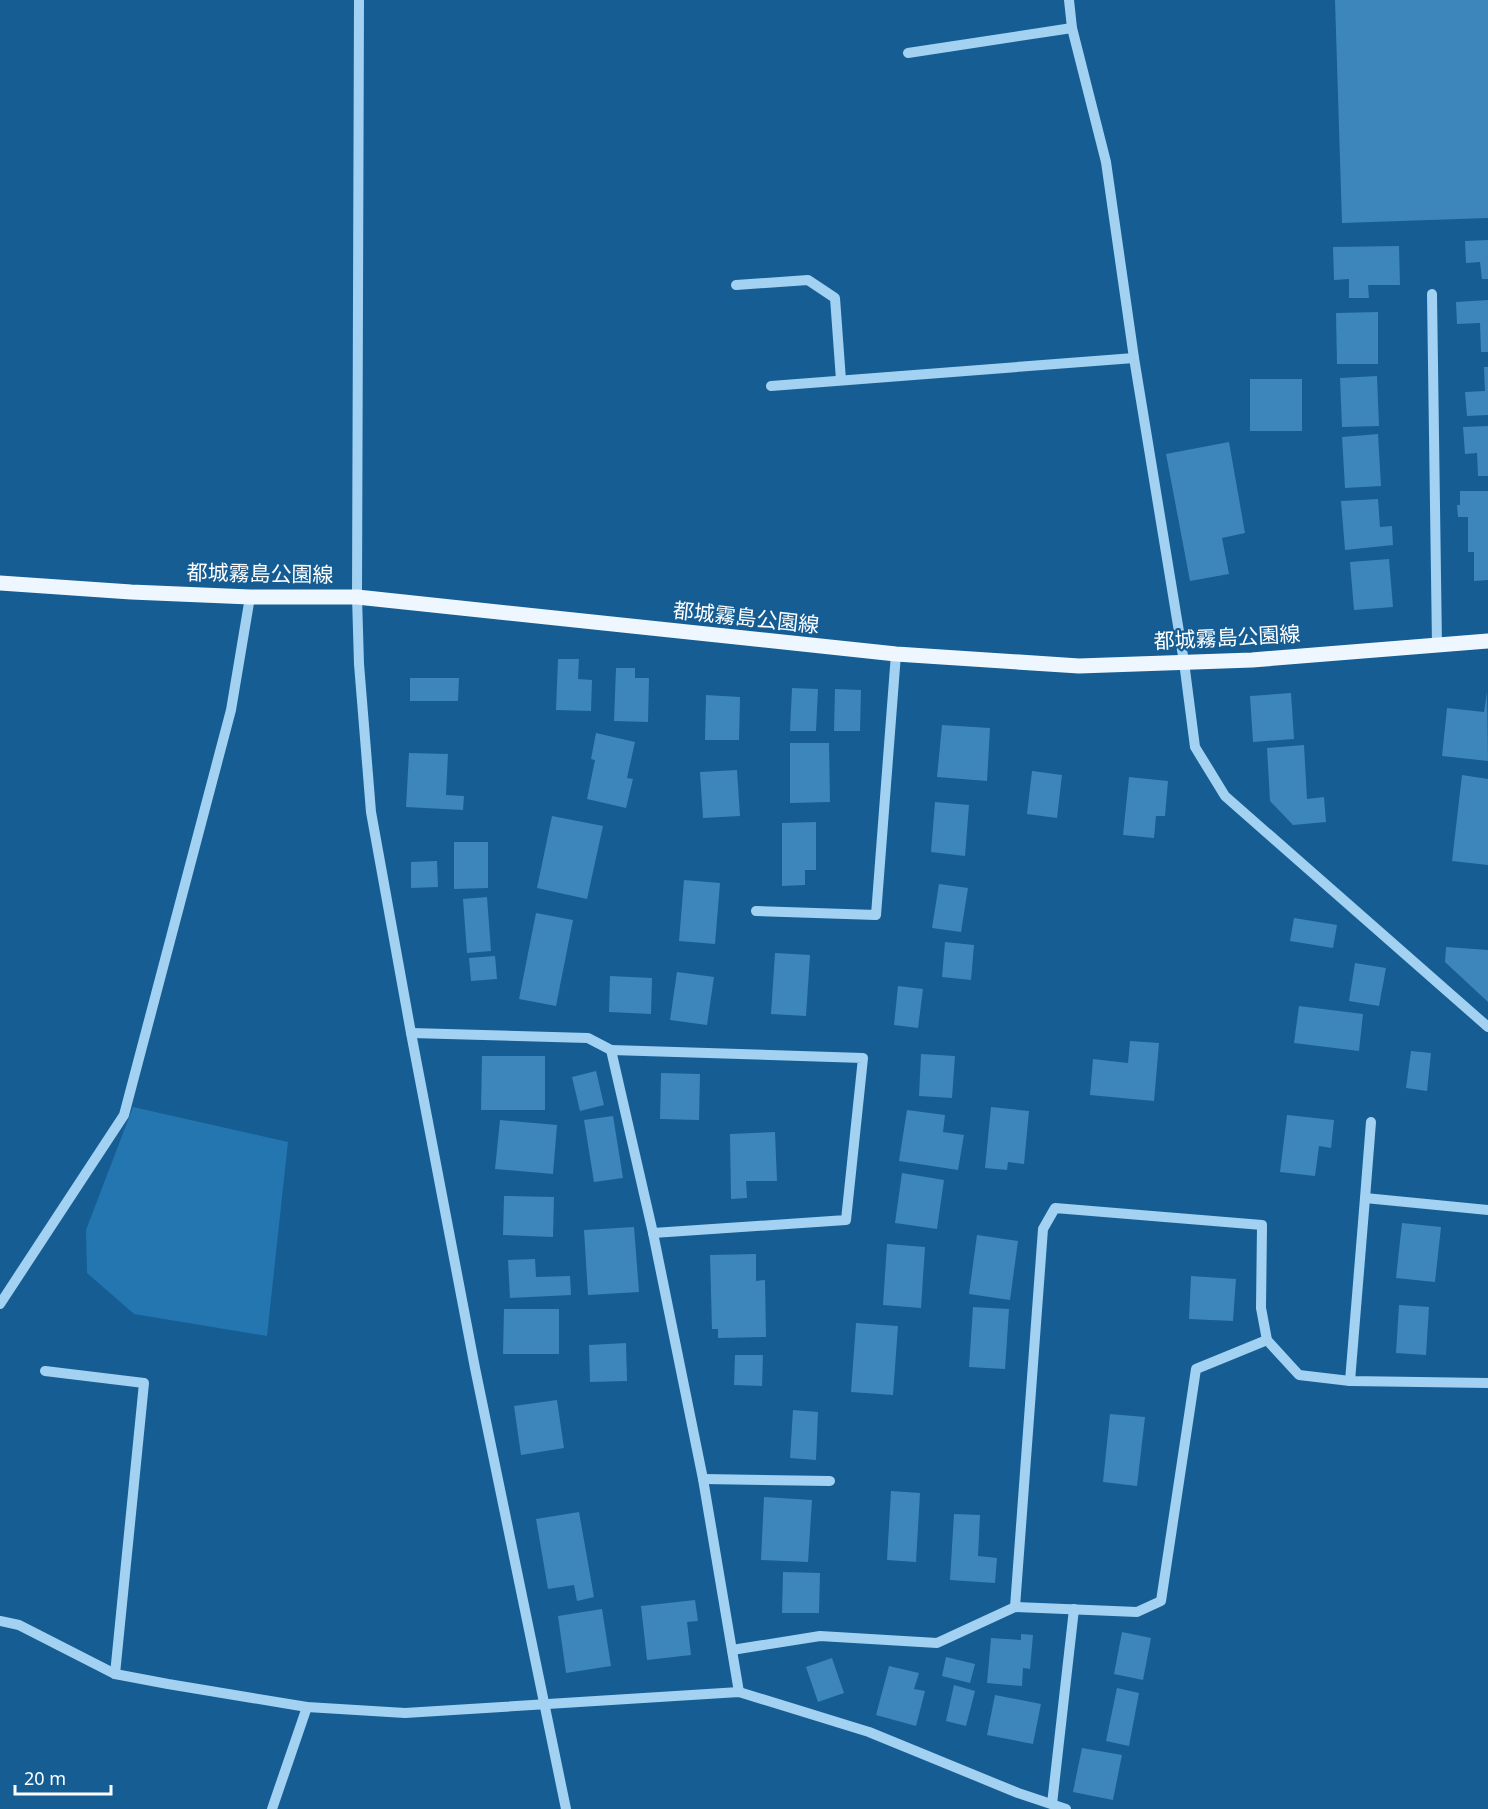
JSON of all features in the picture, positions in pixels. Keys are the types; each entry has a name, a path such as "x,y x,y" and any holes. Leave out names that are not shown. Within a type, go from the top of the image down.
{"main road":[{"name":"都城霧島公園線","path":"0,583 250,597 357,597 896,654 1079,666 1252,660 1488,641"}],"street":[{"path":"359,0 357,597 358,664 371,812 475,1368 566,1809"},
{"path":"1069,0 1072,28 1106,162 1134,358 1184,662 1195,747 1226,795 1488,1027"},
{"path":"908,52 1072,28"},
{"path":"736,285 808,280 835,298 841,380"},
{"path":"1432,294 1437,646"},
{"path":"771,386 1134,358"},
{"path":"0,1304 124,1115 231,710 250,597"},
{"path":"756,911 876,915 896,654"},
{"path":"411,1033 588,1038 611,1050 863,1058 846,1220 653,1233"},
{"path":"611,1050 653,1233 703,1479 739,1692"},
{"path":"1350,1381 1371,1122"},
{"path":"1365,1198 1488,1210"},
{"path":"1015,1607 1042,1229 1055,1208 1262,1225 1261,1308 1267,1340 1299,1375 1350,1381 1488,1383"},
{"path":"732,1650 820,1636 937,1643 1015,1607 1137,1611 1161,1601 1196,1369 1267,1340"},
{"path":"45,1371 144,1383 115,1674"},
{"path":"703,1479 831,1481"},
{"path":"1052,1804 1074,1609"},
{"path":"0,1621 19,1625 115,1674 307,1707 405,1713 739,1692 870,1732 1018,1793 1066,1809"},
{"path":"272,1809 307,1707"}],"shaded area":[{"path":"133,1107 288,1142 267,1336 134,1314 87,1273 86,1230"}],"building":[{"path":"1335,0 1488,0 1488,218 1342,223"},
{"path":"1488,240 1488,279 1482,279 1480,262 1466,263 1465,241"},
{"path":"1399,246 1400,285 1368,285 1369,298 1349,298 1349,279 1334,280 1333,247"},
{"path":"1488,300 1488,352 1481,352 1480,323 1457,324 1456,302"},
{"path":"1378,312 1378,364 1337,364 1336,313"},
{"path":"1484,367 1488,367 1488,415 1467,416 1465,392 1485,391"},
{"path":"1377,376 1379,426 1342,427 1340,378"},
{"path":"1250,379 1302,379 1302,431 1250,431"},
{"path":"1488,426 1488,476 1478,476 1477,453 1465,454 1463,427"},
{"path":"1378,434 1381,486 1345,488 1342,437"},
{"path":"1229,442 1245,533 1222,538 1229,574 1190,581 1166,454"},
{"path":"1460,491 1488,491 1488,580 1474,581 1474,552 1468,552 1468,517 1458,517 1457,505 1460,505"},
{"path":"1378,499 1380,527 1392,526 1393,545 1345,550 1341,501"},
{"path":"1389,559 1393,607 1354,610 1350,562"},
{"path":"558,659 579,659 578,679 592,680 591,711 556,710"},
{"path":"616,668 635,668 635,678 649,678 648,722 614,721"},
{"path":"410,678 459,678 458,701 410,701"},
{"path":"792,688 818,689 816,731 790,731"},
{"path":"835,689 861,690 860,731 834,731"},
{"path":"1487,692 1488,761 1442,756 1447,708 1484,712"},
{"path":"1291,693 1294,739 1253,742 1250,696"},
{"path":"706,695 740,697 739,740 705,740"},
{"path":"942,725 990,728 987,781 937,777"},
{"path":"596,733 635,742 627,778 633,779 626,808 587,799 595,760 591,759"},
{"path":"790,743 829,743 830,802 790,803"},
{"path":"1304,745 1307,799 1324,797 1326,822 1293,825 1270,801 1267,748"},
{"path":"409,753 448,754 446,795 464,796 463,810 406,807"},
{"path":"737,770 740,816 703,818 700,772"},
{"path":"1032,771 1062,775 1057,818 1027,814"},
{"path":"1462,775 1488,779 1488,865 1452,861"},
{"path":"1129,777 1168,781 1165,816 1156,816 1154,838 1123,835"},
{"path":"935,802 969,805 965,856 931,852"},
{"path":"552,816 603,826 587,899 537,888"},
{"path":"816,822 816,870 805,870 805,885 782,886 782,823"},
{"path":"454,842 488,842 488,888 454,889"},
{"path":"437,861 438,887 411,888 411,862"},
{"path":"684,880 720,883 715,944 679,941"},
{"path":"939,884 968,888 961,932 932,928"},
{"path":"487,897 491,951 467,953 463,899"},
{"path":"536,913 573,920 556,1006 519,999"},
{"path":"1294,918 1337,925 1333,948 1290,941"},
{"path":"945,942 974,945 971,980 942,977"},
{"path":"1446,947 1488,950 1488,1002 1445,962"},
{"path":"775,953 810,955 806,1016 771,1014"},
{"path":"495,956 497,979 471,981 469,958"},
{"path":"1355,963 1386,968 1379,1006 1349,1001"},
{"path":"677,972 714,977 707,1025 670,1020"},
{"path":"610,976 652,978 651,1014 609,1012"},
{"path":"898,986 923,989 918,1028 894,1025"},
{"path":"1299,1006 1363,1014 1359,1051 1294,1043"},
{"path":"1130,1041 1159,1043 1154,1101 1090,1095 1093,1059 1128,1063"},
{"path":"1411,1051 1431,1053 1427,1091 1406,1088"},
{"path":"921,1054 955,1056 952,1098 919,1096"},
{"path":"482,1056 545,1056 545,1110 481,1110"},
{"path":"596,1071 604,1105 580,1111 572,1077"},
{"path":"661,1073 700,1074 699,1120 660,1119"},
{"path":"991,1107 1029,1111 1024,1164 1008,1162 1007,1170 985,1168"},
{"path":"907,1110 945,1115 943,1132 964,1135 958,1170 899,1161"},
{"path":"1287,1115 1334,1120 1331,1148 1319,1146 1315,1176 1280,1172"},
{"path":"613,1116 623,1178 594,1182 584,1120"},
{"path":"500,1120 557,1125 553,1174 495,1169"},
{"path":"775,1132 777,1181 746,1181 747,1198 731,1199 730,1134"},
{"path":"902,1173 944,1180 937,1229 895,1223"},
{"path":"504,1196 554,1197 553,1237 503,1235"},
{"path":"1402,1223 1441,1227 1435,1282 1396,1278"},
{"path":"634,1227 639,1292 588,1295 584,1230"},
{"path":"977,1235 1018,1241 1010,1300 969,1294"},
{"path":"887,1244 925,1247 921,1308 883,1305"},
{"path":"756,1254 756,1281 765,1280 766,1337 718,1338 718,1329 712,1329 710,1255"},
{"path":"535,1259 536,1277 570,1276 571,1295 510,1298 508,1260"},
{"path":"1191,1276 1236,1279 1233,1321 1189,1319"},
{"path":"1399,1305 1429,1307 1426,1355 1396,1353"},
{"path":"973,1307 1009,1309 1005,1369 969,1367"},
{"path":"504,1309 559,1309 559,1354 503,1354"},
{"path":"856,1323 898,1326 893,1395 851,1392"},
{"path":"626,1343 627,1381 590,1382 589,1345"},
{"path":"735,1355 763,1355 762,1386 734,1385"},
{"path":"557,1400 564,1448 521,1455 514,1406"},
{"path":"793,1410 818,1412 816,1460 790,1458"},
{"path":"1110,1414 1145,1417 1137,1486 1103,1482"},
{"path":"891,1491 920,1493 916,1562 887,1560"},
{"path":"764,1497 812,1500 808,1562 761,1560"},
{"path":"579,1512 594,1597 577,1601 574,1585 548,1589 536,1519"},
{"path":"954,1514 980,1515 978,1556 997,1558 995,1583 950,1580"},
{"path":"783,1572 820,1573 819,1613 782,1613"},
{"path":"695,1600 698,1621 687,1622 691,1655 647,1660 641,1606"},
{"path":"602,1609 611,1666 566,1673 558,1616"},
{"path":"1122,1632 1151,1638 1143,1680 1114,1674"},
{"path":"1021,1634 1033,1635 1030,1669 1023,1668 1022,1686 987,1683 991,1638 1021,1640"},
{"path":"946,1657 975,1664 970,1683 942,1676"},
{"path":"832,1658 844,1693 818,1702 806,1667"},
{"path":"889,1666 919,1673 914,1689 925,1691 916,1726 876,1715"},
{"path":"954,1685 975,1691 966,1726 946,1721"},
{"path":"1117,1688 1139,1693 1129,1746 1106,1741"},
{"path":"995,1695 1041,1704 1033,1744 987,1735"},
{"path":"1082,1748 1122,1755 1113,1800 1073,1792"}]}
